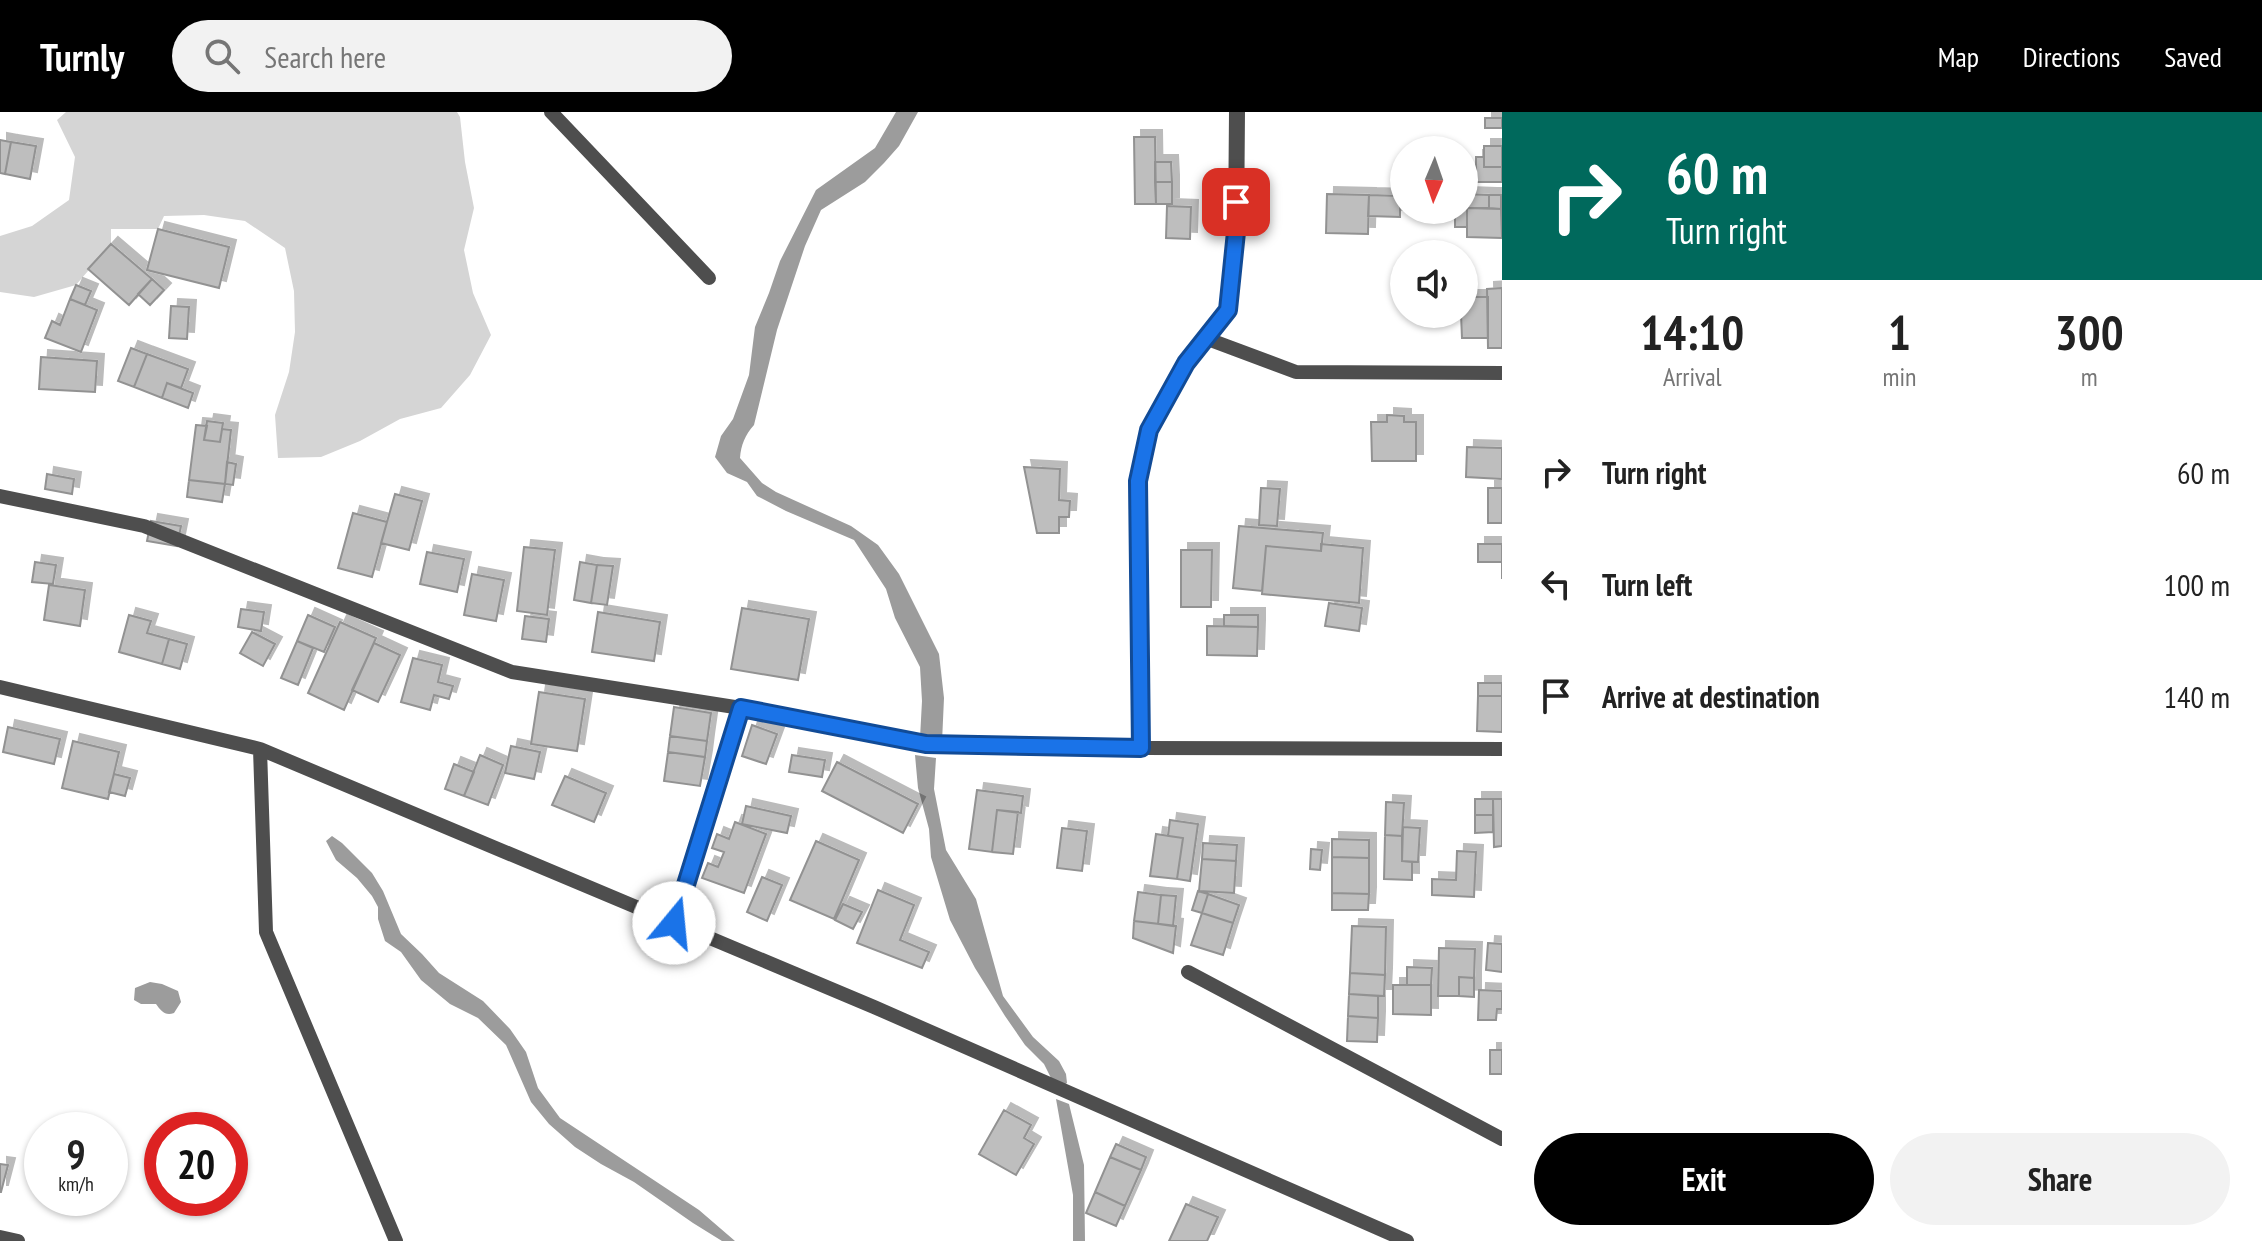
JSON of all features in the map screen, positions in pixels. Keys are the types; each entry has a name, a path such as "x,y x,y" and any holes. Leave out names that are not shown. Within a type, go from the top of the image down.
{"street":[{"path":"1141,748 1138,481 1149,430 1186,363 1228,310 1236,232 1237,112"}],"lane":[{"path":"551,112 709,278"},
{"path":"1205,338 1296,372 1502,373"},
{"path":"0,496 144,526 512,672 741,708 926,744 1502,749"},
{"path":"0,687 260,749 888,1013 1407,1241"},
{"path":"674,923 741,708"},
{"path":"260,749 266,932 396,1241"},
{"path":"1188,972 1502,1139"},
{"path":"0,1237 18,1241"}],"shaded area":[{"path":"66,112 457,112 474,208 464,250 473,293 491,335 470,375 441,408 400,419 360,441 321,457 278,458 275,415 289,372 295,332 294,291 285,248 245,221 204,215 164,216 158,229 111,229 111,244 76,285 34,297 0,292 0,236 32,226 69,200 75,157 57,120"},
{"path":"896,112 918,112 899,146 865,182 821,210 805,246 777,330 754,425 744,440 740,458 762,483 776,492 851,526 878,545 899,574 939,654 944,698 942,742 920,738 920,667 895,618 886,589 854,540 757,496 747,482 727,473 715,457 721,436 733,419 749,375 755,327 780,261 816,190 875,148"},
{"path":"915,755 936,758 934,789 946,850 976,899 1003,996 1033,1037 1059,1061 1066,1074 1067,1083 1064,1085 1052,1080 1044,1064 1025,1045 975,968 950,920 931,857"},
{"path":"332,836 372,873 401,934 439,973 483,1001 510,1029 526,1052 538,1088 560,1118 699,1210 735,1241 722,1241 693,1223 634,1182 575,1147 549,1124 531,1102 506,1045 478,1018 450,1004 421,980 401,952 385,941 378,919 378,907 357,878 336,860 326,841"},
{"path":"150,982 178,991 181,1002 174,1013 164,1012 156,1004 141,1004 134,1000 135,988"},
{"path":"1056,1099 1069,1104 1084,1165 1085,1241 1073,1241 1073,1195"}],"building":[{"path":"1485,118 1502,118 1502,128 1485,128"},
{"path":"1134,137 1155,137 1156,204 1135,204"},
{"path":"0,140 11,142 5,174 0,173"},
{"path":"11,142 36,146 30,179 5,174"},
{"path":"1484,146 1502,146 1502,167 1484,167"},
{"path":"1478,157 1484,157 1484,167 1502,167 1502,182 1478,182"},
{"path":"1155,162 1171,162 1172,182 1155,182"},
{"path":"1155,182 1172,182 1172,204 1156,204"},
{"path":"1327,194 1369,195 1368,234 1326,233"},
{"path":"1369,195 1390,196 1390,217 1368,216"},
{"path":"1478,195 1489,195 1489,208 1478,208"},
{"path":"1489,195 1501,195 1501,209 1489,208"},
{"path":"1167,206 1191,207 1190,239 1166,238"},
{"path":"1478,208 1501,209 1502,238 1467,237 1467,224 1478,224"},
{"path":"158,229 229,247 219,288 147,270"},
{"path":"111,244 152,279 129,305 88,269"},
{"path":"152,279 164,290 150,305 138,294"},
{"path":"76,285 91,291 85,305 70,299"},
{"path":"1502,288 1502,348 1488,348 1487,289"},
{"path":"1478,297 1488,297 1488,338 1462,338 1462,328 1478,328"},
{"path":"70,299 97,310 81,352 45,338 52,321 60,325"},
{"path":"171,306 189,307 187,339 169,338"},
{"path":"131,348 147,354 134,387 118,381"},
{"path":"147,354 188,369 181,388 167,383 162,398 134,387"},
{"path":"41,357 97,361 95,392 39,389"},
{"path":"167,383 193,393 188,408 162,398"},
{"path":"1387,415 1404,416 1404,422 1416,422 1416,461 1372,461 1371,422 1387,422"},
{"path":"207,421 223,423 220,442 204,440"},
{"path":"196,425 207,426 204,440 220,442 222,429 231,430 225,484 189,480"},
{"path":"1467,447 1502,448 1502,479 1466,477"},
{"path":"227,462 236,464 233,485 225,484"},
{"path":"1024,467 1060,469 1059,500 1070,501 1069,517 1059,517 1059,533 1037,533"},
{"path":"47,474 74,479 72,494 45,489"},
{"path":"189,480 225,484 222,502 187,497"},
{"path":"1261,488 1280,489 1277,526 1259,525"},
{"path":"1488,488 1502,488 1502,523 1488,523"},
{"path":"395,494 422,501 409,550 381,543"},
{"path":"353,513 387,522 372,577 338,568"},
{"path":"151,521 181,526 177,546 147,541"},
{"path":"1239,526 1323,533 1321,551 1266,546 1262,591 1233,588"},
{"path":"1321,544 1363,548 1359,603 1262,594 1266,546 1321,551"},
{"path":"1478,544 1502,544 1502,562 1478,562"},
{"path":"524,547 555,550 547,615 517,611"},
{"path":"1181,550 1212,550 1211,607 1181,607"},
{"path":"427,552 464,559 457,592 420,584"},
{"path":"35,562 56,565 53,584 32,582"},
{"path":"580,562 597,565 591,603 574,600"},
{"path":"597,565 613,566 607,605 591,603"},
{"path":"472,574 504,580 496,621 464,615"},
{"path":"49,585 85,590 80,626 44,620"},
{"path":"1329,603 1362,608 1359,631 1325,626"},
{"path":"742,608 809,619 798,680 731,669"},
{"path":"241,609 264,612 261,631 238,627"},
{"path":"598,612 660,622 654,661 592,652"},
{"path":"129,615 151,621 147,633 169,639 162,664 119,652"},
{"path":"308,615 335,627 324,652 297,641"},
{"path":"1224,615 1258,615 1258,627 1224,626"},
{"path":"525,616 549,619 546,642 522,639"},
{"path":"340,622 376,638 344,710 308,693"},
{"path":"1207,626 1258,627 1257,656 1207,655"},
{"path":"252,632 275,644 263,666 240,653"},
{"path":"169,639 187,644 180,669 162,664"},
{"path":"297,641 313,648 298,685 281,678"},
{"path":"374,643 400,655 378,702 352,690"},
{"path":"413,658 442,665 438,682 453,686 449,699 434,695 430,710 401,702"},
{"path":"1478,683 1502,683 1502,696 1478,696"},
{"path":"539,692 585,699 577,751 531,744"},
{"path":"1478,696 1502,696 1502,732 1477,731"},
{"path":"674,707 711,713 707,741 670,736"},
{"path":"752,725 777,734 766,764 742,756"},
{"path":"8,727 60,739 54,764 3,752"},
{"path":"670,736 707,741 705,757 668,752"},
{"path":"73,741 119,752 108,799 62,788"},
{"path":"511,746 540,752 534,779 505,773"},
{"path":"668,752 705,757 700,786 664,781"},
{"path":"480,755 503,765 488,805 464,796"},
{"path":"792,755 825,760 822,777 789,772"},
{"path":"837,762 918,804 903,833 822,791"},
{"path":"454,764 474,772 464,796 445,789"},
{"path":"114,774 130,778 125,796 109,792"},
{"path":"565,776 606,793 594,822 552,805"},
{"path":"977,790 1023,796 1021,813 997,810 992,852 969,849"},
{"path":"1475,799 1493,799 1493,815 1475,815"},
{"path":"1493,799 1502,799 1502,846 1494,847"},
{"path":"1386,802 1404,803 1402,836 1385,835"},
{"path":"746,806 791,816 787,833 742,824"},
{"path":"997,810 1018,812 1013,854 992,852"},
{"path":"1475,815 1493,815 1493,832 1475,833"},
{"path":"1170,820 1198,824 1190,881 1177,879 1183,838 1168,836"},
{"path":"735,822 766,834 744,893 702,878 708,863 718,867 724,852 712,848 717,834 729,839"},
{"path":"1403,827 1420,828 1418,862 1402,861"},
{"path":"1062,828 1087,831 1082,871 1057,868"},
{"path":"1156,834 1183,838 1177,879 1150,876"},
{"path":"1385,835 1402,836 1402,861 1412,862 1412,880 1384,879"},
{"path":"1332,839 1369,840 1369,858 1332,857"},
{"path":"816,841 859,860 834,919 790,900"},
{"path":"1203,843 1237,845 1236,861 1202,859"},
{"path":"1311,849 1322,850 1320,870 1310,869"},
{"path":"1457,851 1476,852 1474,897 1432,895 1432,879 1456,880"},
{"path":"1332,857 1369,858 1369,894 1332,893"},
{"path":"1202,859 1236,861 1234,893 1199,891"},
{"path":"762,877 782,885 767,921 747,912"},
{"path":"878,890 914,905 900,940 929,952 922,968 857,943"},
{"path":"1198,891 1208,894 1202,913 1192,910"},
{"path":"1138,892 1161,895 1158,924 1134,921"},
{"path":"1332,893 1369,894 1368,910 1332,910"},
{"path":"1208,894 1239,905 1233,923 1202,913"},
{"path":"1161,895 1176,896 1173,926 1158,924"},
{"path":"843,904 862,912 853,929 835,920"},
{"path":"1202,913 1233,923 1223,955 1191,945"},
{"path":"1134,921 1176,926 1173,953 1133,938"},
{"path":"1352,926 1386,927 1385,975 1350,973"},
{"path":"1488,943 1502,944 1502,972 1486,970"},
{"path":"1439,948 1475,949 1474,978 1459,977 1459,996 1438,996"},
{"path":"1407,967 1432,968 1431,985 1407,985"},
{"path":"1350,973 1385,975 1384,996 1349,994"},
{"path":"1459,977 1474,978 1474,997 1459,996"},
{"path":"1393,985 1431,985 1431,1015 1393,1014"},
{"path":"1479,990 1502,991 1502,1009 1497,1009 1496,1020 1478,1020"},
{"path":"1349,994 1378,996 1378,1018 1348,1016"},
{"path":"1348,1016 1378,1018 1377,1042 1347,1041"},
{"path":"1490,1050 1502,1050 1502,1074 1490,1074"},
{"path":"1004,1110 1031,1125 1024,1138 1034,1144 1016,1175 979,1154"},
{"path":"1116,1144 1146,1157 1141,1170 1110,1157"},
{"path":"1110,1157 1141,1170 1125,1206 1095,1192"},
{"path":"0,1164 8,1165 1,1192 0,1192"},
{"path":"1095,1192 1125,1206 1116,1226 1086,1213"},
{"path":"1186,1204 1218,1217 1207,1241 1169,1241"}],"route":[{"path":"674,923 741,708 926,744 1141,748 1138,481 1149,430 1186,363 1228,310 1236,202"}]}
